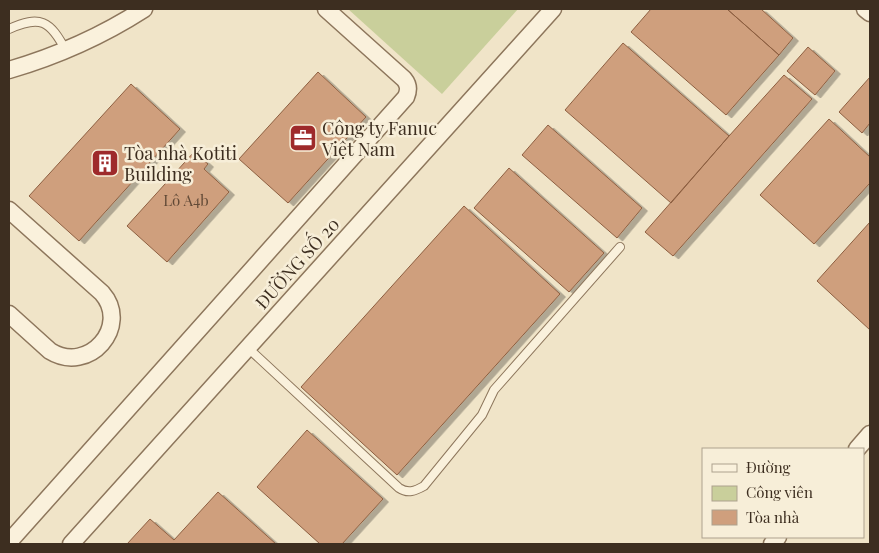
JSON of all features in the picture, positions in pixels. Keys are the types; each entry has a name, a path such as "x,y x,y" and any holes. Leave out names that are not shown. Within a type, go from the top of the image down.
{"street":[{"path":"9,70 66,50 101,34 144,9"},
{"path":"9,542 406,97 408,89 404,79 326,9"},
{"name":"ĐƯỜNG SỐ 20","path":"71,544 553,9"},
{"path":"865,9 870,14"},
{"path":"9,210 102,293 108,302 112,314 108,332 101,344 86,355 68,358 50,351 9,314"},
{"path":"858,448 870,434"}],"lane":[{"path":"9,29 28,21 46,24 53,30 66,50"},
{"path":"248,347 399,488 404,491 416,491 424,486 482,416 494,390 620,247"}],"green space":[{"path":"348,9 518,9 442,94"}],"building":[{"path":"651,9 727,9 779,55 726,115 631,32"},
{"path":"727,9 761,9 793,38 779,55"},
{"path":"623,43 729,136 671,203 565,110"},
{"path":"808,47 835,71 815,95 787,71"},
{"name":"Công ty Fanuc Việt Nam","path":"318,72 366,117 288,203 239,159"},
{"path":"784,75 812,99 673,256 645,232"},
{"path":"870,77 870,123 862,133 839,112"},
{"name":"Tòa nhà Kotiti Building","path":"131,84 180,129 79,241 29,196"},
{"path":"829,119 870,157 870,183 814,244 760,195"},
{"path":"548,125 642,208 617,238 522,155"},
{"path":"194,152 208,164 204,169 229,192 167,262 127,226"},
{"path":"509,168 604,253 569,292 474,208"},
{"path":"464,206 560,294 397,475 301,387"},
{"path":"870,222 870,330 817,281"},
{"path":"307,430 383,499 342,544 320,544 257,487"},
{"path":"218,492 276,544 127,544 150,519 174,540"}],"place":[{"name":"Công ty Fanuc Việt Nam","path":"303,138"},
{"name":"Tòa nhà Kotiti Building","path":"105,163"}]}
